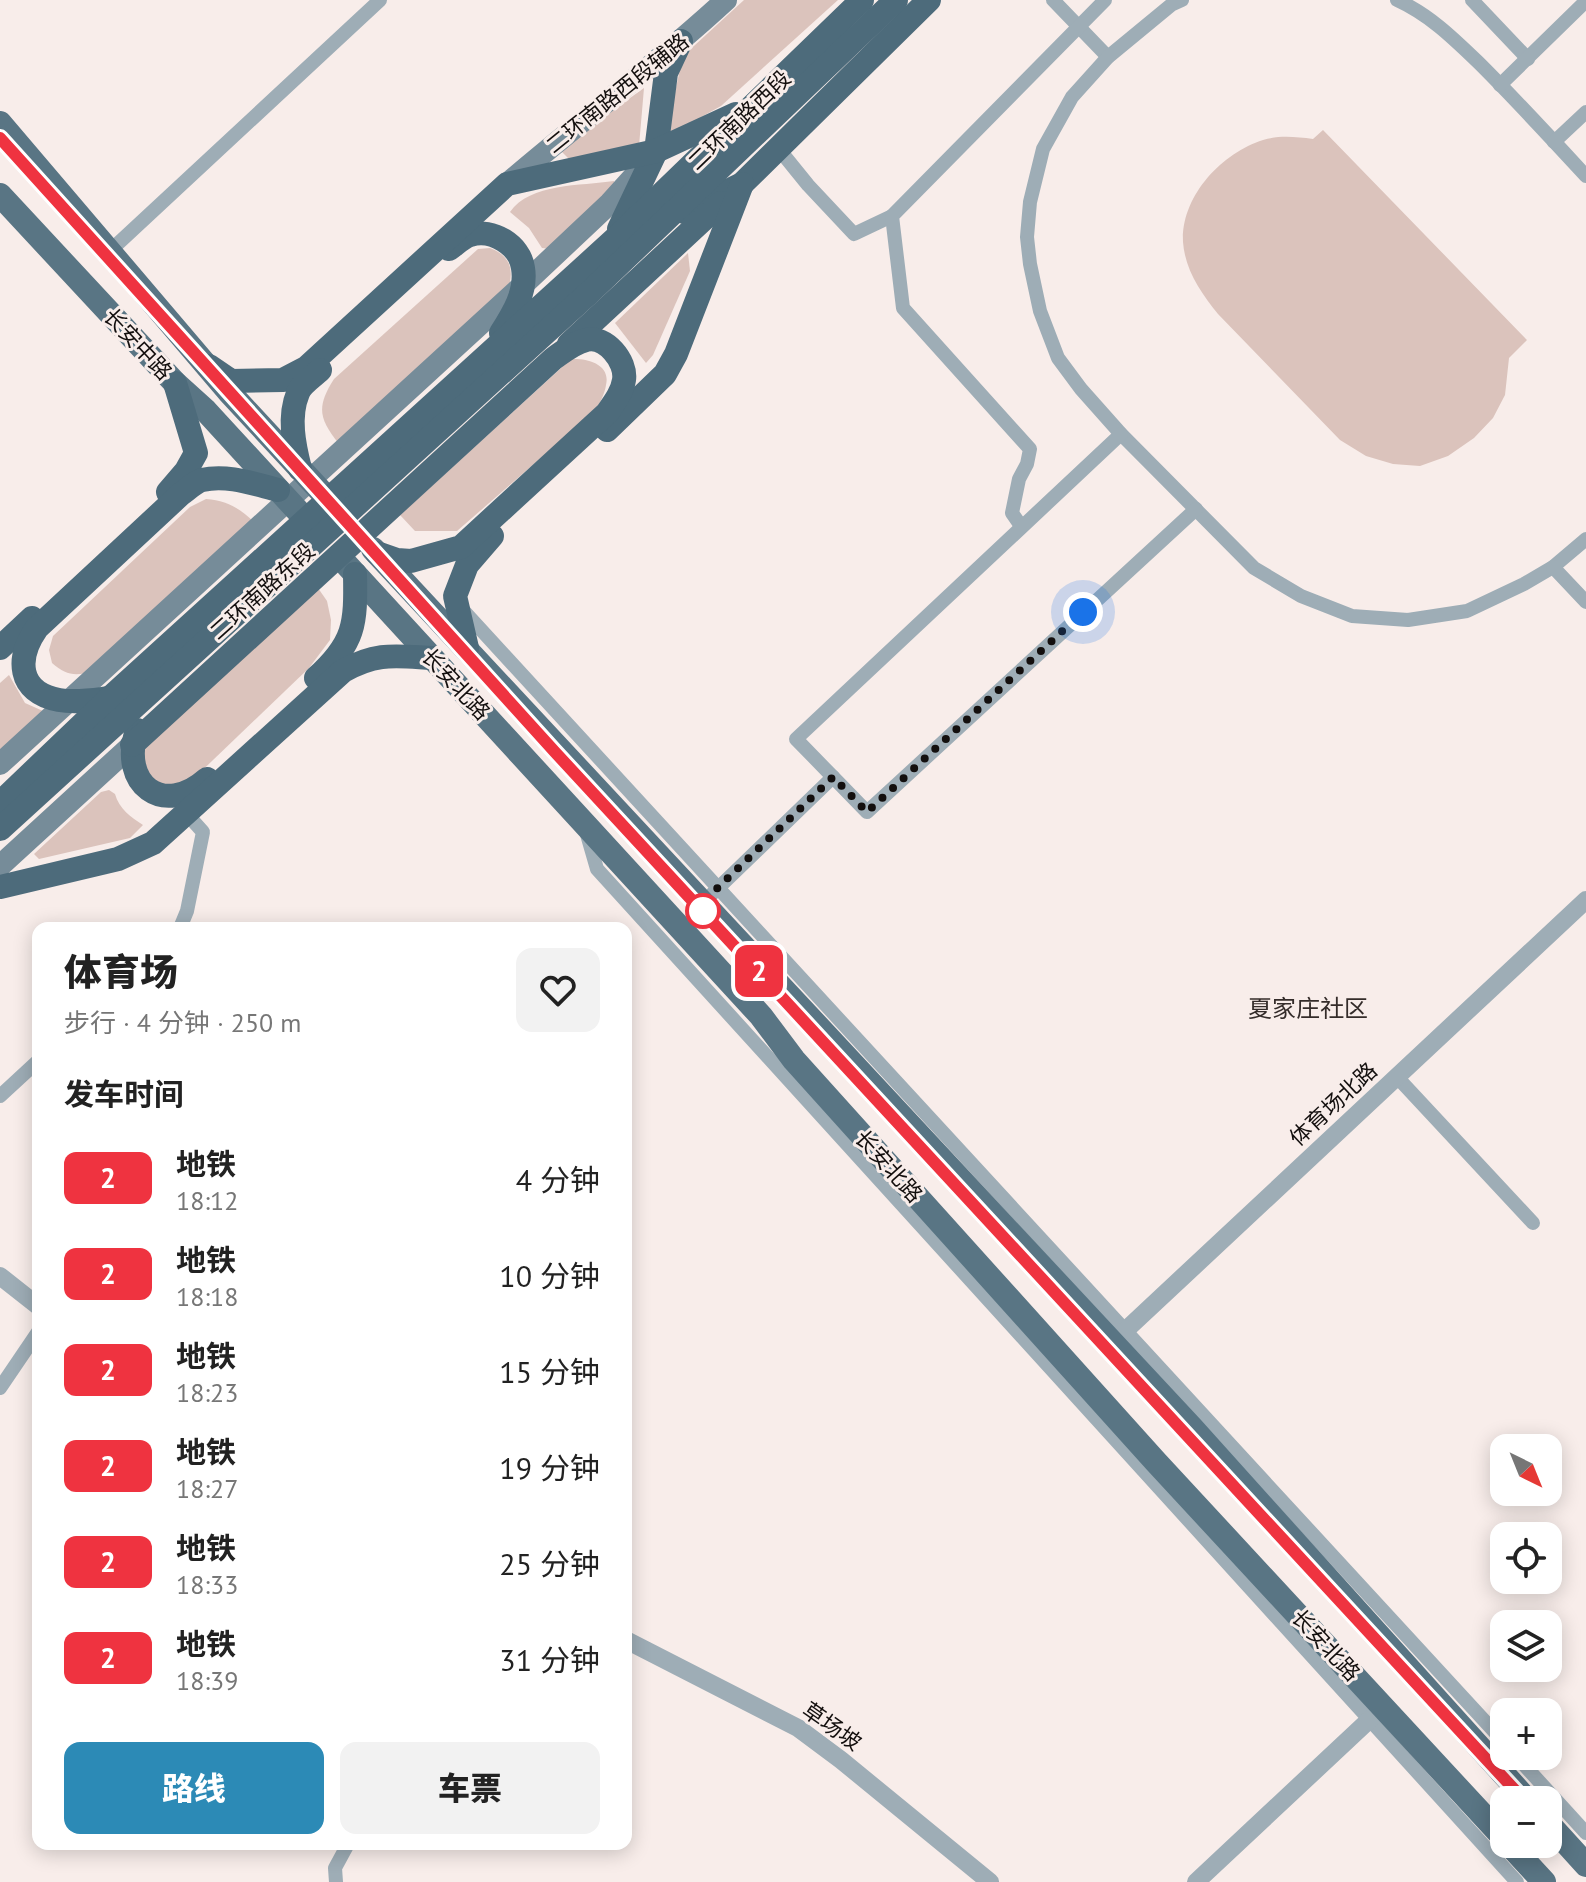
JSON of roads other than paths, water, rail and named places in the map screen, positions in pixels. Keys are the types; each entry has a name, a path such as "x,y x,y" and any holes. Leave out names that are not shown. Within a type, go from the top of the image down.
{"highway":[{"name":"二环南路西段","path":"615,239 862,0"},
{"name":"二环南路西段","path":"664,222 898,0"},
{"path":"132,745 742,184 929,0"},
{"path":"615,239 656,151 666,73 681,41"},
{"path":"209,366 231,381 283,380 306,368 507,184 656,151 756,105"},
{"path":"664,222 742,184"},
{"path":"467,648 455,596 467,565 481,547 665,374 676,354 742,184"},
{"name":"二环南路东段","path":"0,829 664,222"},
{"path":"300,469 293,434 298,391 449,249 470,235 493,233 514,248 524,266 523,285 517,308 482,360"},
{"name":"二环南路东段","path":"0,803 105,699 615,239"},
{"path":"377,553 411,561 461,547 607,413 620,394 625,376 619,358 605,343 590,338 576,343 553,359"},
{"path":"0,648 173,487 186,471 196,453 175,383"},
{"path":"105,699 70,701 43,695 25,678 22,654 37,628 181,494 200,481 230,480 278,490"},
{"path":"155,688 143,711 132,745 135,774 142,785 153,793 182,795 196,788 334,661 350,637 356,613 355,574"},
{"path":"0,887 129,856 153,843 343,671 365,659 384,656 432,658"},
{"path":"0,785 105,699"}],"main road":[{"name":"二环南路西段辅路","path":"507,184 681,41 726,0"},
{"name":"长安中路","path":"0,123 300,469"},
{"path":"0,764 523,285 610,203 656,151"},
{"name":"长安中路","path":"0,195 278,490"},
{"name":"长安北路","path":"300,469 467,648 710,895 1119,1336 1515,1786"},
{"name":"长安北路","path":"278,490 761,1016 794,1060 1156,1462 1376,1714 1490,1824"},
{"path":"0,866 132,745"},
{"path":"1562,1838 1586,1865"},
{"path":"1522,1858 1544,1882"}],"street":[{"path":"110,251 380,0"},
{"path":"1053,0 1108,57"},
{"path":"778,148 854,234 892,216 1105,0"},
{"path":"1182,0 1171,5 1108,57 1072,97 1043,149 1030,202 1027,237 1040,311 1058,358 1121,434 1254,568 1301,596 1352,616 1408,620 1467,611 1553,567 1586,539"},
{"path":"1397,0 1422,12 1500,85 1586,176"},
{"path":"1472,0 1528,59"},
{"path":"1500,85 1586,1"},
{"path":"1554,142 1586,112"},
{"path":"892,216 903,308 1030,449 1019,479 1012,513 1021,526"},
{"path":"1121,434 796,739 867,812 1196,509"},
{"path":"1553,567 1586,602"},
{"path":"456,603 710,895 833,777"},
{"path":"182,922 203,832 186,813"},
{"name":"体育场北路","path":"1119,1336 1586,900"},
{"path":"0,1096 32,1067"},
{"path":"1397,1077 1533,1223"},
{"path":"0,1276 32,1301"},
{"path":"1119,1336 1490,1727"},
{"path":"0,1388 32,1341"},
{"name":"草场坡","path":"632,1643 798,1728 990,1882"},
{"path":"1196,1882 1376,1714 1517,1882"},
{"path":"1529,1770 1586,1833"},
{"path":"336,1882 335,1868 345,1850"}],"metro line":[{"name":"2","path":"0,138 554,751 1511,1786"}],"district":[{"name":"夏家庄社区","path":"1308,1009"}]}
